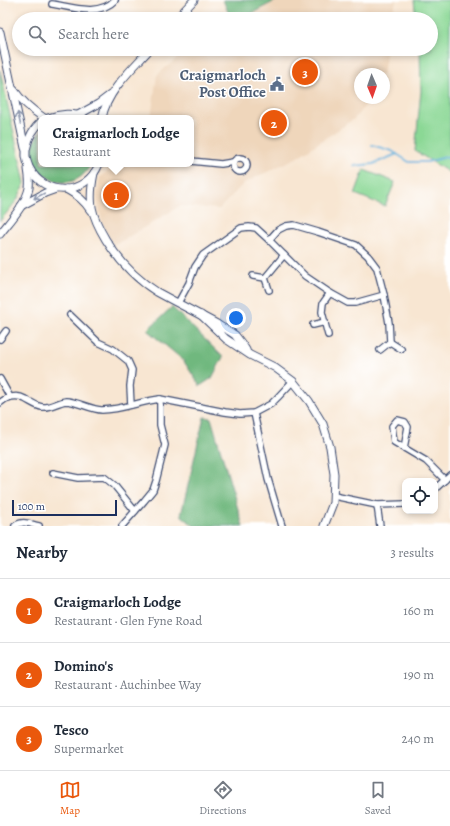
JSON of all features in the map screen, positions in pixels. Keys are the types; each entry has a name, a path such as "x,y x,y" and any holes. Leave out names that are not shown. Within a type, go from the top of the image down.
{"street":[{"path":"52,4 87,10 100,9 110,5 115,0"},
{"path":"183,12 194,0"},
{"path":"0,32 26,150 30,178 29,189 21,206 0,234"},
{"path":"103,115 104,107 111,95 144,56"},
{"path":"12,87 21,99 40,115"},
{"path":"82,115 111,95"},
{"path":"26,150 29,138 38,125"},
{"path":"194,161 221,164 233,162"},
{"path":"27,162 33,174 42,183 53,188 62,189 80,198 84,202 93,215 112,250 132,273 145,284 234,334 250,355 274,367 293,381 309,401 323,424 330,447 334,474 334,503 324,526"},
{"path":"21,206 45,193 78,187 88,180 98,167"},
{"path":"93,215 91,193 98,167"},
{"path":"269,240 278,230 286,226 294,225 356,245 368,256 377,268 389,323 390,342"},
{"path":"178,303 189,283 195,267 203,256 241,228 249,227 256,228 305,276 348,303 355,303 384,295"},
{"path":"265,278 284,255"},
{"path":"253,276 265,278"},
{"path":"265,278 269,290"},
{"path":"328,335 322,312 323,303 330,293"},
{"path":"70,315 98,342 112,349 128,361 132,370 130,386 131,405"},
{"path":"313,325 325,322"},
{"path":"0,339 6,331"},
{"path":"390,342 401,349"},
{"path":"380,350 390,342"},
{"path":"0,379 10,397"},
{"path":"0,403 10,397 24,398 37,406 44,407 67,401 101,410 117,409 150,400 160,399 225,412 240,414 254,413 272,404 293,381"},
{"path":"122,526 153,490 165,445 160,425 160,399"},
{"path":"254,413 268,479 282,526"},
{"path":"404,448 408,427 405,422 397,420 392,426 394,442 404,448 426,461 445,480"},
{"path":"53,474 78,478 104,477 114,485 135,511"},
{"path":"438,486 450,475"},
{"path":"334,496 377,504 402,504"},
{"path":"377,504 380,526"},
{"path":"15,526 20,523 26,523 38,526"}],"shaded area":[{"path":"277,0 396,0 393,12 254,12"},
{"path":"180,56 386,56 384,68 354,68 354,104 367,104 354,119 296,158 244,183 219,209 180,206 120,242 113,244 102,222 97,197 100,177 113,167 194,167 194,115 151,115 157,75"}],"green space":[{"path":"223,0 277,0 254,12 228,12"},
{"path":"414,0 450,0 450,173 415,151 421,91 420,56 438,56 438,12 415,12"},
{"path":"0,70 25,183 17,200 0,221"},
{"path":"38,137 38,167 89,167 82,176 70,182 58,182 47,177 38,168 33,157 34,144"},
{"path":"364,170 395,182 385,206 355,194"},
{"path":"172,307 223,357 212,378 200,386 183,360 147,330"},
{"path":"204,417 211,418 243,526 194,526 181,515"}],"waterway":[{"path":"372,145 392,151 409,162 427,162 450,156"},
{"path":"354,166 373,164 397,154"}],"place":[{"name":"Tesco","path":"305,72"},
{"name":"Craigmarloch Post Office","path":"277,84"},
{"name":"Domino's","path":"274,123"},
{"name":"Craigmarloch Lodge","path":"116,195"}]}
